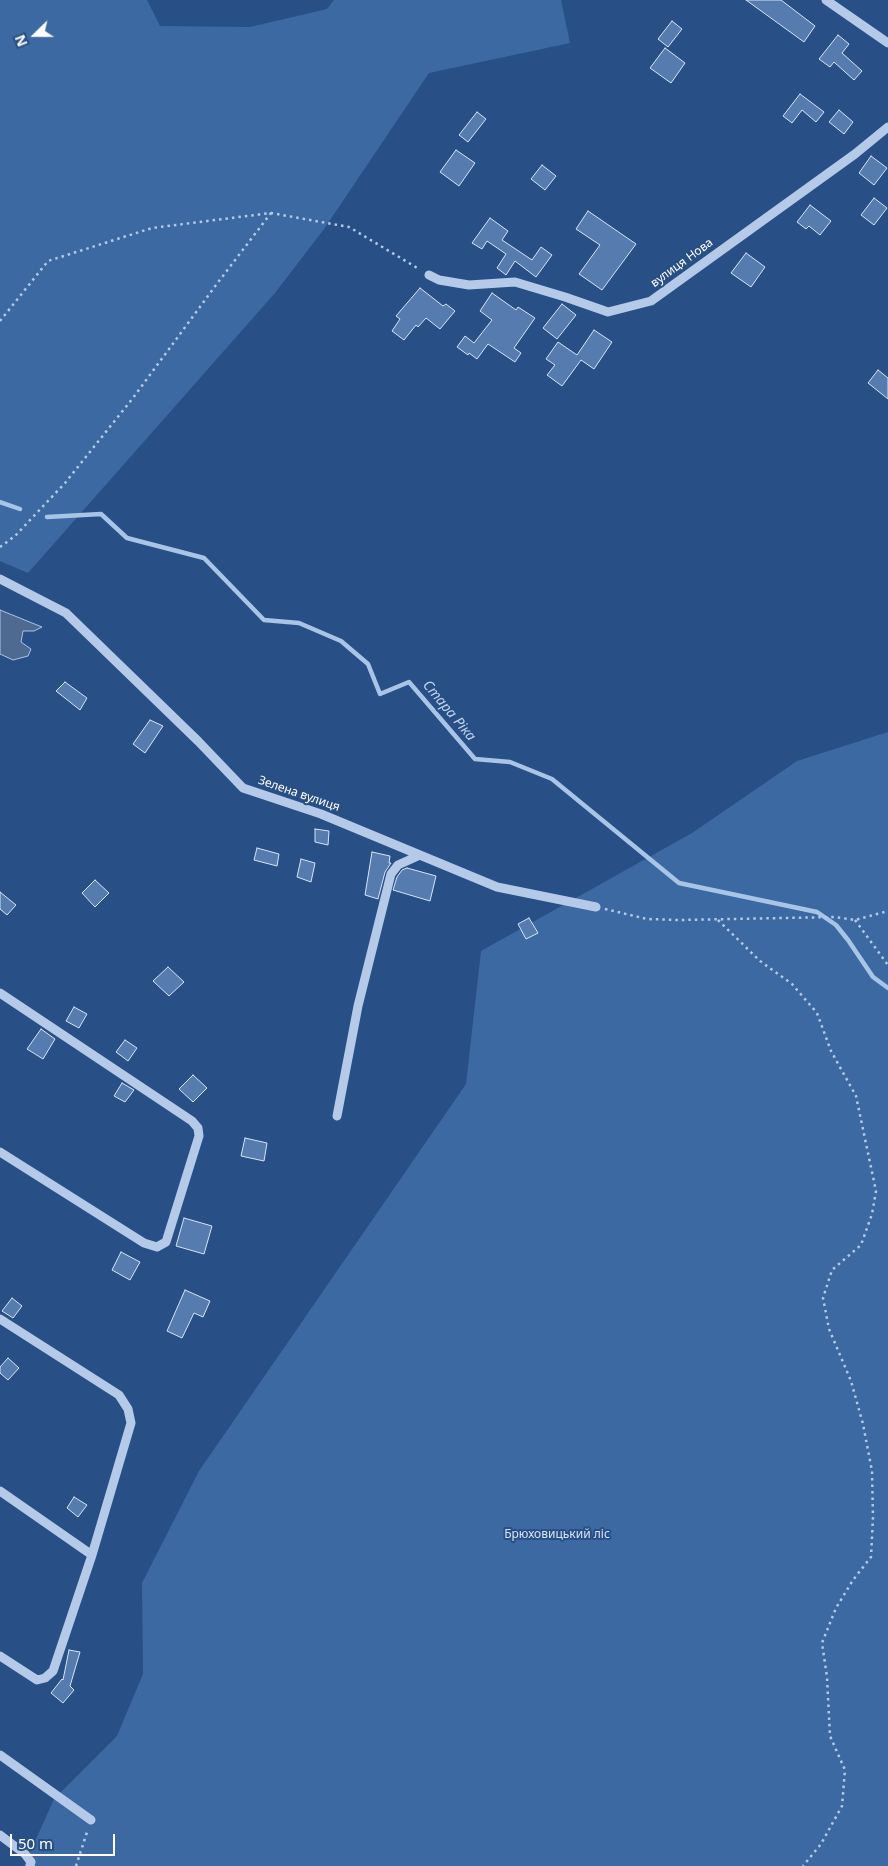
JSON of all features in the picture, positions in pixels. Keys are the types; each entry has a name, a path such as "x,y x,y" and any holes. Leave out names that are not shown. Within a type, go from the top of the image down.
{"street":[{"path":"826,0 888,43"},
{"name":"вулиця Нова","path":"429,276 439,280 469,285 515,282 608,312 651,301 855,154 888,127"},
{"name":"Зелена вулиця","path":"0,579 66,613 243,788 321,814 497,887 596,907"},
{"path":"338,1116 358,1006 391,874 398,866 420,856"},
{"path":"0,993 192,1121 198,1128 199,1136 166,1242 158,1247 144,1243 0,1152"},
{"path":"0,1319 119,1395 128,1409 131,1423 92,1555 53,1670 46,1678 37,1680 0,1656"},
{"path":"0,1490 92,1555"},
{"path":"0,1755 91,1820"},
{"path":"0,1835 25,1854 31,1862 30,1866"}],"path":[{"path":"0,321 48,261 152,228 271,214 349,227 429,276"},
{"path":"0,547 16,536 65,483 133,398 271,214"},
{"path":"596,907 647,919 718,920 835,917 855,920 888,911"},
{"path":"718,920 760,961 792,984 817,1014 831,1051 856,1096 876,1192 872,1214 861,1245 832,1270 823,1298 830,1329 851,1381 863,1424 872,1470 873,1517 871,1557 853,1580 836,1608 822,1643 827,1677 830,1736 845,1770 842,1806 821,1844 803,1866"},
{"path":"855,920 888,965"},
{"path":"76,1866 91,1820"}],"green space":[{"path":"0,0 147,0 160,26 250,27 327,9 334,0 561,0 570,43 429,73 324,229 275,293 28,573 0,561"},
{"name":"Брюховицький ліс","path":"888,732 888,1866 24,1866 54,1799 117,1736 143,1674 142,1583 199,1471 466,1084 481,951 692,833 797,761"}],"shaded area":[{"path":"0,610 42,627 34,631 23,631 21,642 31,649 28,656 13,660 0,654"}],"building":[{"path":"746,0 781,0 815,26 804,42"},
{"path":"672,21 682,29 668,47 658,39"},
{"path":"838,35 849,44 842,53 862,71 854,80 834,62 830,67 819,59"},
{"path":"665,48 685,63 671,83 650,68"},
{"path":"800,94 824,112 816,122 802,110 792,123 783,116"},
{"path":"839,110 853,122 844,134 829,122"},
{"path":"477,112 486,119 468,142 459,135"},
{"path":"456,150 475,163 459,186 440,172"},
{"path":"871,156 887,168 874,185 859,173"},
{"path":"542,165 556,176 545,190 531,179"},
{"path":"874,198 887,208 874,225 861,215"},
{"path":"810,205 831,221 820,235 809,226 806,229 797,222"},
{"path":"588,211 636,244 602,290 579,274 600,245 576,229"},
{"path":"490,218 508,231 502,240 532,260 541,247 552,255 536,277 515,261 506,275 497,268 506,254 487,241 482,249 472,243"},
{"path":"746,253 765,267 751,287 731,273"},
{"path":"420,288 443,306 446,304 455,311 440,329 426,318 418,327 416,325 404,340 392,331 400,319 396,316"},
{"path":"492,293 516,310 518,307 535,318 514,348 521,353 515,362 488,344 477,359 457,347 465,336 474,343 492,320 480,311"},
{"path":"562,304 576,315 557,339 543,328"},
{"path":"594,330 612,342 594,369 581,360 562,386 547,375 555,365 546,359 558,342 577,355"},
{"path":"878,370 888,378 888,399 868,383"},
{"path":"65,682 87,698 80,710 56,691"},
{"path":"150,720 163,726 145,753 133,744"},
{"path":"315,829 329,831 328,845 315,842"},
{"path":"257,848 279,854 277,866 254,860"},
{"path":"372,852 390,856 389,863 391,863 385,872 378,899 365,895"},
{"path":"301,859 315,863 311,882 297,877"},
{"path":"407,868 436,876 430,901 393,890 397,877 402,870"},
{"path":"95,880 109,893 95,907 82,893"},
{"path":"0,892 16,905 7,915 0,909"},
{"path":"529,918 538,933 526,939 518,924"},
{"path":"168,967 184,982 169,996 153,981"},
{"path":"74,1007 87,1014 79,1028 66,1021"},
{"path":"41,1029 55,1039 43,1059 27,1049"},
{"path":"125,1040 137,1048 128,1061 116,1052"},
{"path":"193,1075 207,1088 193,1102 179,1089"},
{"path":"122,1083 134,1090 125,1102 114,1096"},
{"path":"245,1138 267,1143 264,1161 241,1156"},
{"path":"184,1218 212,1226 204,1254 176,1246"},
{"path":"121,1252 140,1262 130,1280 112,1270"},
{"path":"185,1290 210,1301 203,1317 194,1313 182,1338 167,1331"},
{"path":"12,1298 22,1306 13,1318 2,1311"},
{"path":"8,1358 19,1368 8,1380 0,1373 0,1367"},
{"path":"74,1497 87,1505 78,1517 67,1508"},
{"path":"69,1650 80,1652 70,1686 74,1690 63,1703 51,1693 63,1680"}],"waterway":[{"name":"Стара Ріка","path":"0,502 20,509"},
{"name":"Стара Ріка","path":"47,517 101,514 127,538 204,558 264,620 299,623 341,641 368,664 380,694 409,682 475,759 510,762 552,779 679,883 817,912 836,925 873,977 888,988"}]}
